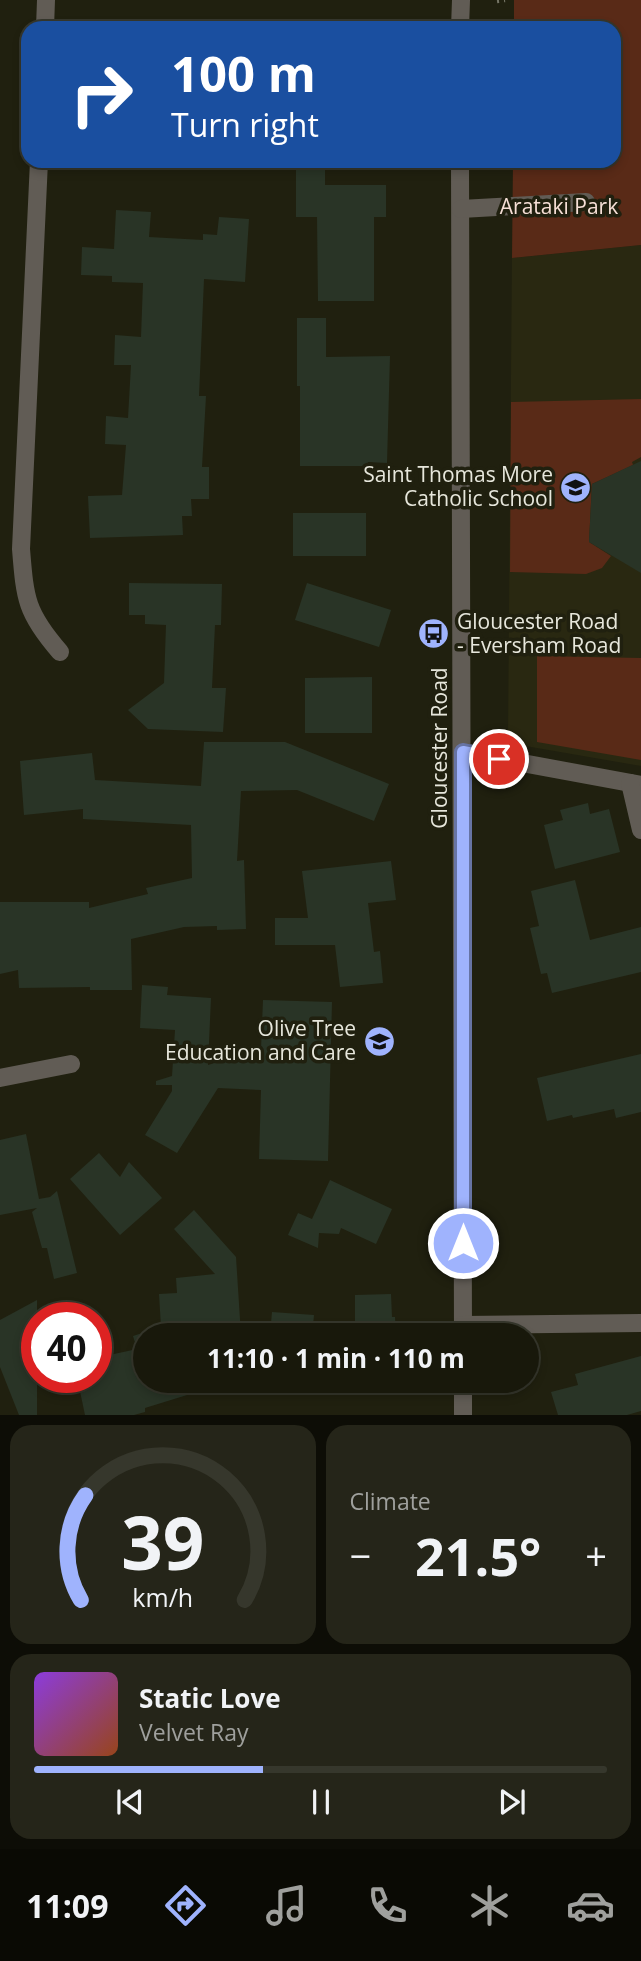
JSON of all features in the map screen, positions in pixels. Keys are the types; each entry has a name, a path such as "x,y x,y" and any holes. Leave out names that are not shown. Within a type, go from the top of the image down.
{"street":[{"path":"45,21 46,0"},
{"path":"460,21 461,0"},
{"path":"39,168 21,549 25,594 38,627 60,652"},
{"name":"Gloucester Road","path":"460,168 463,1323"},
{"path":"461,209 586,202"},
{"path":"463,752 635,784 641,830"},
{"path":"0,1078 71,1064"},
{"path":"539,1327 641,1322"},
{"path":"463,1393 463,1415"}],"path":[{"path":"498,1 505,0"}],"shaded area":[{"name":"Saint Thomas More Catholic School","path":"641,245 641,766 508,743 512,258"}],"green space":[{"name":"Arataki Park","path":"514,0 641,0 641,245 512,258 513,168 621,168 621,21 514,21"},
{"path":"641,399 641,457 632,462 633,465 592,484 589,542 611,556 602,568 586,574 510,572 511,402"},
{"path":"537,656 641,658 641,760 537,742"}],"building":[{"path":"296,168 325,168 325,185 386,185 386,217 374,217 374,301 318,301 317,217 296,217"},
{"path":"116,210 151,212 149,237 203,240 203,234 217,235 219,217 249,219 245,282 204,279 199,396 206,396 202,467 209,467 209,499 191,499 192,516 182,516 183,535 90,538 88,496 122,495 126,445 105,444 106,416 128,418 131,365 114,365 115,335 141,337 143,283 112,282 112,276 81,275 82,247 114,249"},
{"path":"297,318 326,318 326,357 390,356 387,463 368,462 368,466 300,466"},
{"path":"641,461 641,573 589,542 592,484"},
{"path":"293,513 366,513 366,556 293,556"},
{"path":"129,583 222,584 221,625 215,625 212,688 226,688 223,732 148,729 128,710 164,683 166,625 145,624 145,615 129,615"},
{"path":"307,583 391,610 379,647 295,620"},
{"path":"372,677 372,733 305,733 305,678"},
{"path":"204,742 285,742 389,784 374,821 297,790 241,791 237,861 244,860 246,929 184,927 131,939 132,990 90,990 90,987 19,988 18,970 0,974 0,902 89,902 89,908 148,894 146,888 192,878 191,825 83,819 83,809 24,815 20,761 92,753 95,780 201,786"},
{"path":"588,803 590,814 609,809 620,852 555,869 544,825 563,820 560,810"},
{"path":"391,861 396,900 368,903 374,952 380,951 383,983 340,987 335,945 275,945 275,918 308,918 302,871"},
{"path":"575,880 590,940 641,927 641,972 552,993 547,973 541,974 530,928 539,926 531,891"},
{"path":"142,985 168,987 167,995 211,998 208,1065 261,1049 263,1000 332,1002 328,1161 259,1159 261,1090 218,1088 177,1153 145,1135 172,1091 172,1085 156,1085 156,1081 172,1076 175,1030 140,1028"},
{"path":"641,1054 641,1112 616,1118 614,1109 547,1121 537,1078"},
{"path":"26,1134 39,1199 50,1197 57,1191 77,1273 54,1279 47,1248 42,1248 32,1212 37,1208 0,1215 0,1140"},
{"path":"99,1153 120,1177 129,1162 162,1198 120,1235 70,1179"},
{"path":"330,1180 392,1209 376,1244 341,1228 339,1234 319,1233 318,1248 288,1235 298,1213 312,1219"},
{"path":"194,1210 236,1257 240,1323 161,1323 159,1294 177,1293 176,1278 215,1274 174,1229"},
{"path":"391,1294 392,1317 395,1317 395,1323 355,1323 355,1295"},
{"path":"21,1309 21,1393 37,1393 37,1415 19,1415 0,1367 0,1320"},
{"path":"272,1312 314,1315 313,1323 271,1323"},
{"path":"133,1350 133,1393 194,1393 145,1408 145,1412 134,1415 85,1415 80,1393 112,1393 112,1354"},
{"path":"641,1356 641,1411 627,1415 558,1415 551,1392 578,1385 575,1374"}],"place":[{"name":"Saint Thomas More Catholic School","path":"576,487"},
{"name":"Gloucester Road - Eversham Road","path":"434,634"},
{"name":"Olive Tree Education and Care","path":"379,1041"}],"route":[{"path":"463,1243 463,752 499,759"}]}
